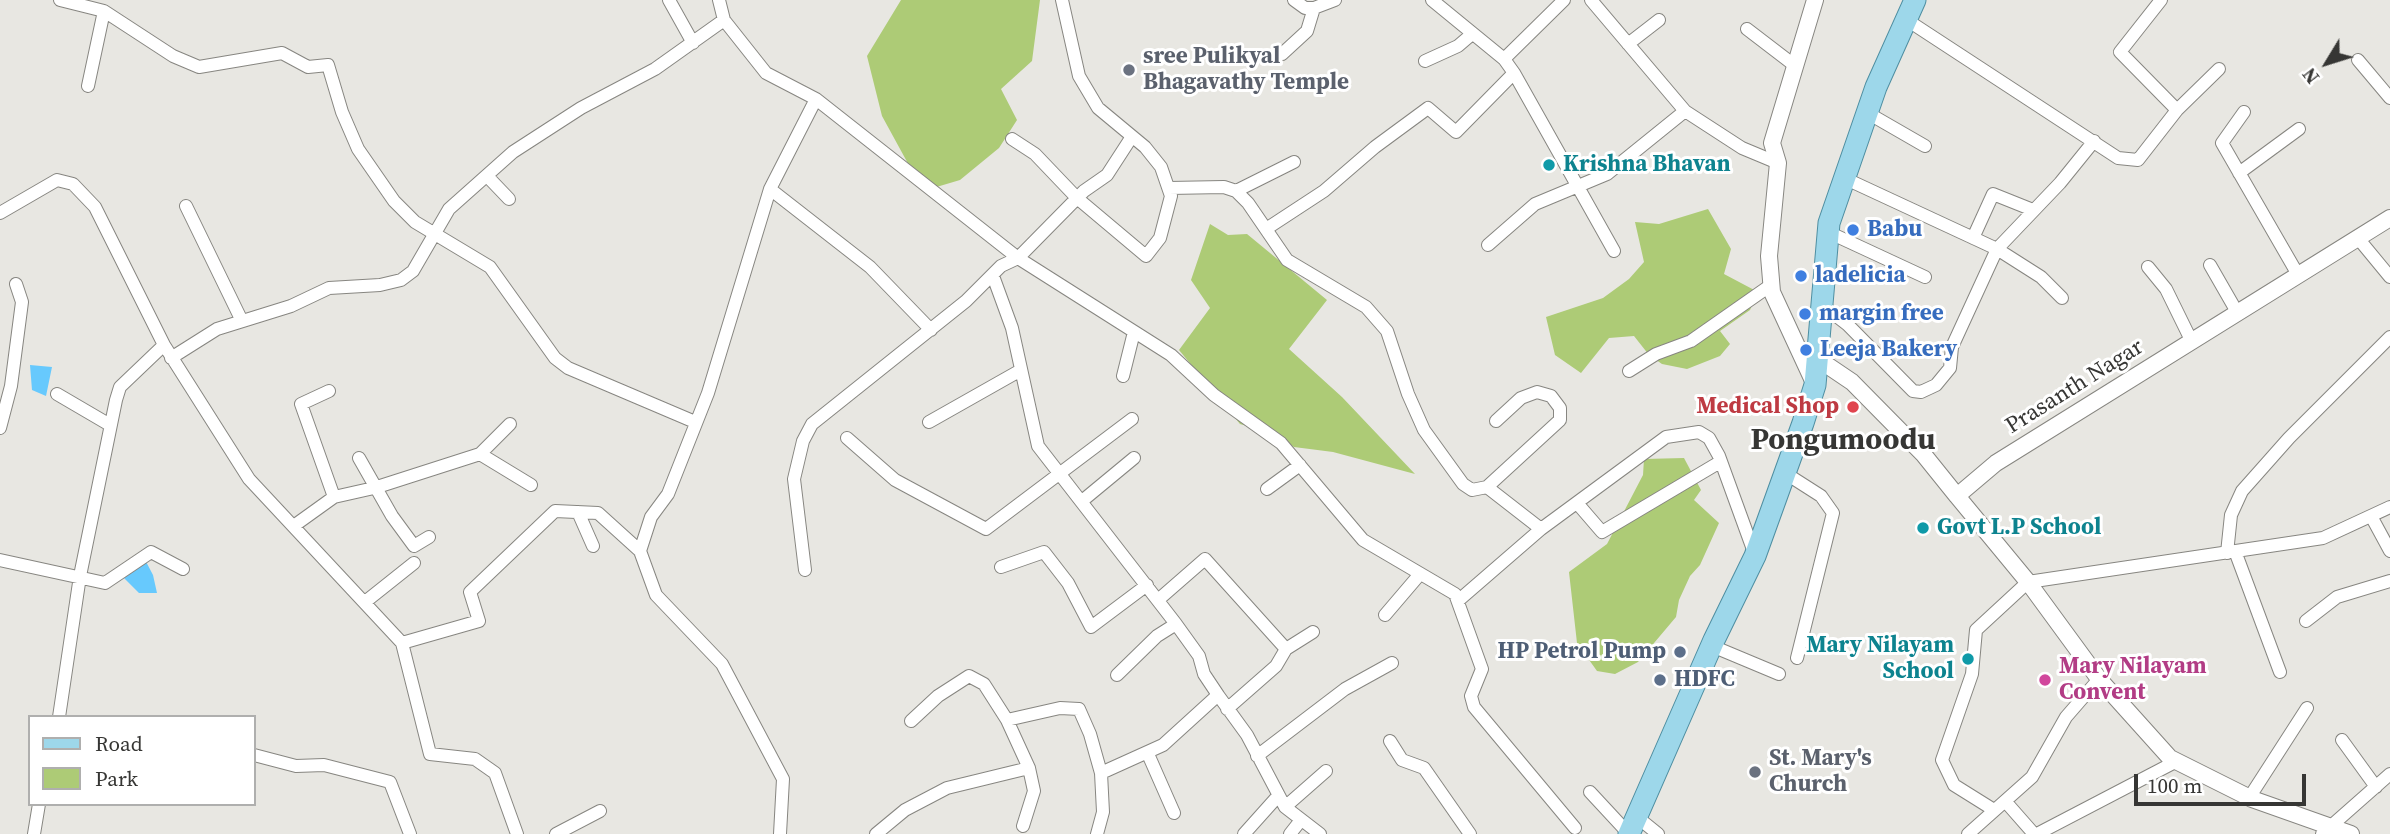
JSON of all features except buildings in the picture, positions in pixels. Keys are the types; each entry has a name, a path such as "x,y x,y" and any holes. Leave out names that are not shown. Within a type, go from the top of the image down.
{"main road":[{"path":"1632,828 1755,556 1785,473 1815,385 1815,357 1828,232 1866,112 1911,10"}],"street":[{"path":"60,0 104,11 173,56 198,67 282,53 308,67 328,65 342,112 358,149 394,201 415,222 490,267 555,358 568,368 695,422"},
{"path":"669,0 693,43"},
{"path":"719,0 724,20 766,73 816,99 1018,258 1171,355 1214,395 1281,443 1363,540 1459,600 1482,669 1471,696 1474,706 1575,828"},
{"path":"1012,139 1035,153 1077,198 1146,256 1160,238 1171,196 1161,167 1145,147 1098,108 1079,76 1062,0"},
{"path":"1294,0 1305,8 1314,8 1335,0"},
{"path":"1432,0 1504,59 1614,251"},
{"path":"1504,59 1563,0"},
{"path":"1591,0 1685,111 1742,148 1778,163"},
{"path":"1815,0 1772,144 1778,163 1769,256 1770,285 1815,385"},
{"path":"2161,0 2120,52 2177,110"},
{"path":"1282,54 1307,31 1314,8"},
{"path":"1911,10 2118,158 2137,160 2177,110 2218,69"},
{"path":"88,86 104,11"},
{"path":"171,358 194,341 241,320 291,306 329,288 380,285 401,279 413,271 433,232 449,209 513,152 655,69 724,20"},
{"path":"1629,44 1659,20"},
{"path":"1747,29 1794,65"},
{"path":"1424,61 1458,46 1472,34"},
{"path":"2358,60 2390,98"},
{"path":"1266,229 1324,191 1375,147 1428,108 1456,132 1514,73"},
{"path":"640,551 651,517 668,494 708,393 770,189 816,99"},
{"path":"1488,245 1535,204 1607,174 1685,111"},
{"path":"1866,112 1924,146"},
{"path":"2244,112 2222,143 2297,273"},
{"path":"2239,173 2298,129"},
{"path":"805,570 794,479 803,441 812,424 930,330 1001,266 1018,258 1077,198 1107,176 1131,138"},
{"path":"1821,304 1847,325 1910,388 1921,391 1936,385 1950,368 1952,347 1997,249 2060,183 2094,141"},
{"path":"1236,191 1294,162"},
{"path":"487,176 509,199"},
{"path":"1844,178 1997,249 2041,277 2062,298"},
{"path":"0,213 57,180 74,184 95,207 171,358 249,479 295,525 402,643 430,754 475,759 495,773 517,834"},
{"path":"1168,188 1224,187 1236,191 1287,260 1338,289 1373,315 1387,331 1408,394 1424,430 1454,475 1472,490 1487,487 1560,420 1560,408 1551,396 1537,392 1521,398 1496,421"},
{"path":"770,189 870,267 930,330"},
{"path":"1973,238 1993,194 2033,210"},
{"path":"186,206 241,320"},
{"name":"Prasanth Nagar","path":"1957,496 1996,463 2192,342 2297,273 2390,218"},
{"path":"1828,232 1926,277"},
{"path":"2357,237 2390,276"},
{"path":"2210,265 2237,312"},
{"path":"2148,267 2166,289 2192,342"},
{"path":"993,276 1012,328 1038,446 1199,656 1204,674 1257,756 1278,796 1286,807 1320,834"},
{"path":"1629,371 1657,354 1691,341 1770,285"},
{"path":"0,428 10,386 19,293"},
{"path":"1122,376 1134,332"},
{"path":"2280,672 2231,552 2231,514 2242,491 2289,438 2390,337"},
{"path":"59,715 80,576 120,387 164,345"},
{"path":"1815,357 1852,382 1924,455 2028,582 2099,679 2170,758 2249,798 2326,830 2351,834"},
{"path":"929,422 1021,370"},
{"path":"329,391 301,404 334,497"},
{"path":"57,394 110,425"},
{"path":"847,438 895,480 986,529 1132,419"},
{"path":"295,525 334,497 374,488 480,454 510,424"},
{"path":"1459,600 1541,529 1666,437 1699,432 1709,438 1720,462 1755,556"},
{"path":"480,454 531,485"},
{"path":"359,458 374,488 414,546 429,537"},
{"path":"1082,501 1134,458"},
{"path":"1577,503 1602,532 1720,462"},
{"path":"1267,489 1300,466"},
{"path":"1785,473 1821,496 1833,513 1797,658"},
{"path":"1487,487 1541,529"},
{"path":"1994,810 1954,785 1942,760 1972,674 1976,630 2028,582 2323,538 2390,507"},
{"path":"402,643 479,621 470,592 555,511 598,513 640,551 656,595 722,664 783,779 780,834"},
{"path":"578,512 593,546"},
{"path":"2371,516 2390,551"},
{"path":"0,560 105,583 150,552 183,569"},
{"path":"1001,567 1044,552 1068,583 1091,627 1147,585"},
{"path":"1158,600 1205,559 1286,649"},
{"path":"365,602 414,563"},
{"path":"1385,615 1420,574"},
{"path":"2306,621 2337,597 2390,581"},
{"path":"1117,675 1157,636 1176,624"},
{"path":"1227,709 1276,666 1286,649 1313,632"},
{"path":"1712,646 1779,674"},
{"path":"1257,756 1345,689 1392,663"},
{"path":"911,721 938,696 969,676 984,684 1007,720 1029,768 1034,791 1023,826"},
{"path":"1968,834 2032,777 2066,717 2099,679"},
{"path":"1101,773 1147,754 1179,732 1218,695"},
{"path":"1007,720 1060,708 1079,709 1090,734 1101,773 1103,812 1097,834"},
{"path":"2249,798 2307,708"},
{"path":"2342,740 2376,787"},
{"path":"1390,741 1402,760 1424,768 1470,834"},
{"path":"1147,754 1174,813"},
{"path":"256,756 296,766 324,765 390,782 408,833"},
{"path":"2005,801 2036,834 2177,761"},
{"path":"876,834 905,810 947,788 1029,768"},
{"path":"1286,807 1326,771"},
{"path":"2326,830 2390,774"},
{"path":"1590,792 1632,828 1658,834"},
{"path":"1244,834 1278,796"},
{"path":"34,834 39,806"},
{"path":"556,834 600,811"},
{"path":"1290,834 1301,820"}],"green space":[{"path":"901,0 1040,0 1032,61 1001,89 1017,120 999,148 960,180 923,191 882,116 867,56"},
{"path":"1708,209 1731,249 1724,274 1758,292 1750,310 1720,331 1730,344 1720,356 1687,369 1662,364 1649,355 1634,336 1609,338 1581,373 1555,355 1546,317 1603,298 1629,279 1644,262 1635,222 1659,224"},
{"path":"1210,224 1228,235 1247,234 1327,300 1289,349 1342,397 1415,474 1333,452 1294,447 1277,435 1240,424 1179,350 1210,308 1191,280"},
{"path":"1684,458 1701,490 1694,500 1719,523 1700,565 1690,576 1679,600 1676,617 1638,662 1615,674 1597,671 1577,643 1569,572 1607,544 1643,475 1644,459"}],"water":[{"path":"30,365 52,367 46,396 32,390"},
{"path":"142,554 153,575 157,593 139,593 124,578"}],"place":[{"name":"sree Pulikyal Bhagavathy Temple","path":"1129,70"},
{"name":"Krishna Bhavan","path":"1549,165"},
{"name":"Babu","path":"1853,230"},
{"name":"ladelicia","path":"1801,276"},
{"name":"margin free","path":"1805,314"},
{"name":"Leeja Bakery","path":"1806,350"},
{"name":"Medical Shop","path":"1853,407"},
{"name":"Govt L.P School","path":"1923,528"},
{"name":"HP Petrol Pump","path":"1680,652"},
{"name":"Mary Nilayam School","path":"1968,659"},
{"name":"HDFC","path":"1660,680"},
{"name":"Mary Nilayam Convent","path":"2045,680"},
{"name":"St. Mary's Church","path":"1755,772"}],"district":[{"name":"Pongumoodu","path":"1843,441"}]}
